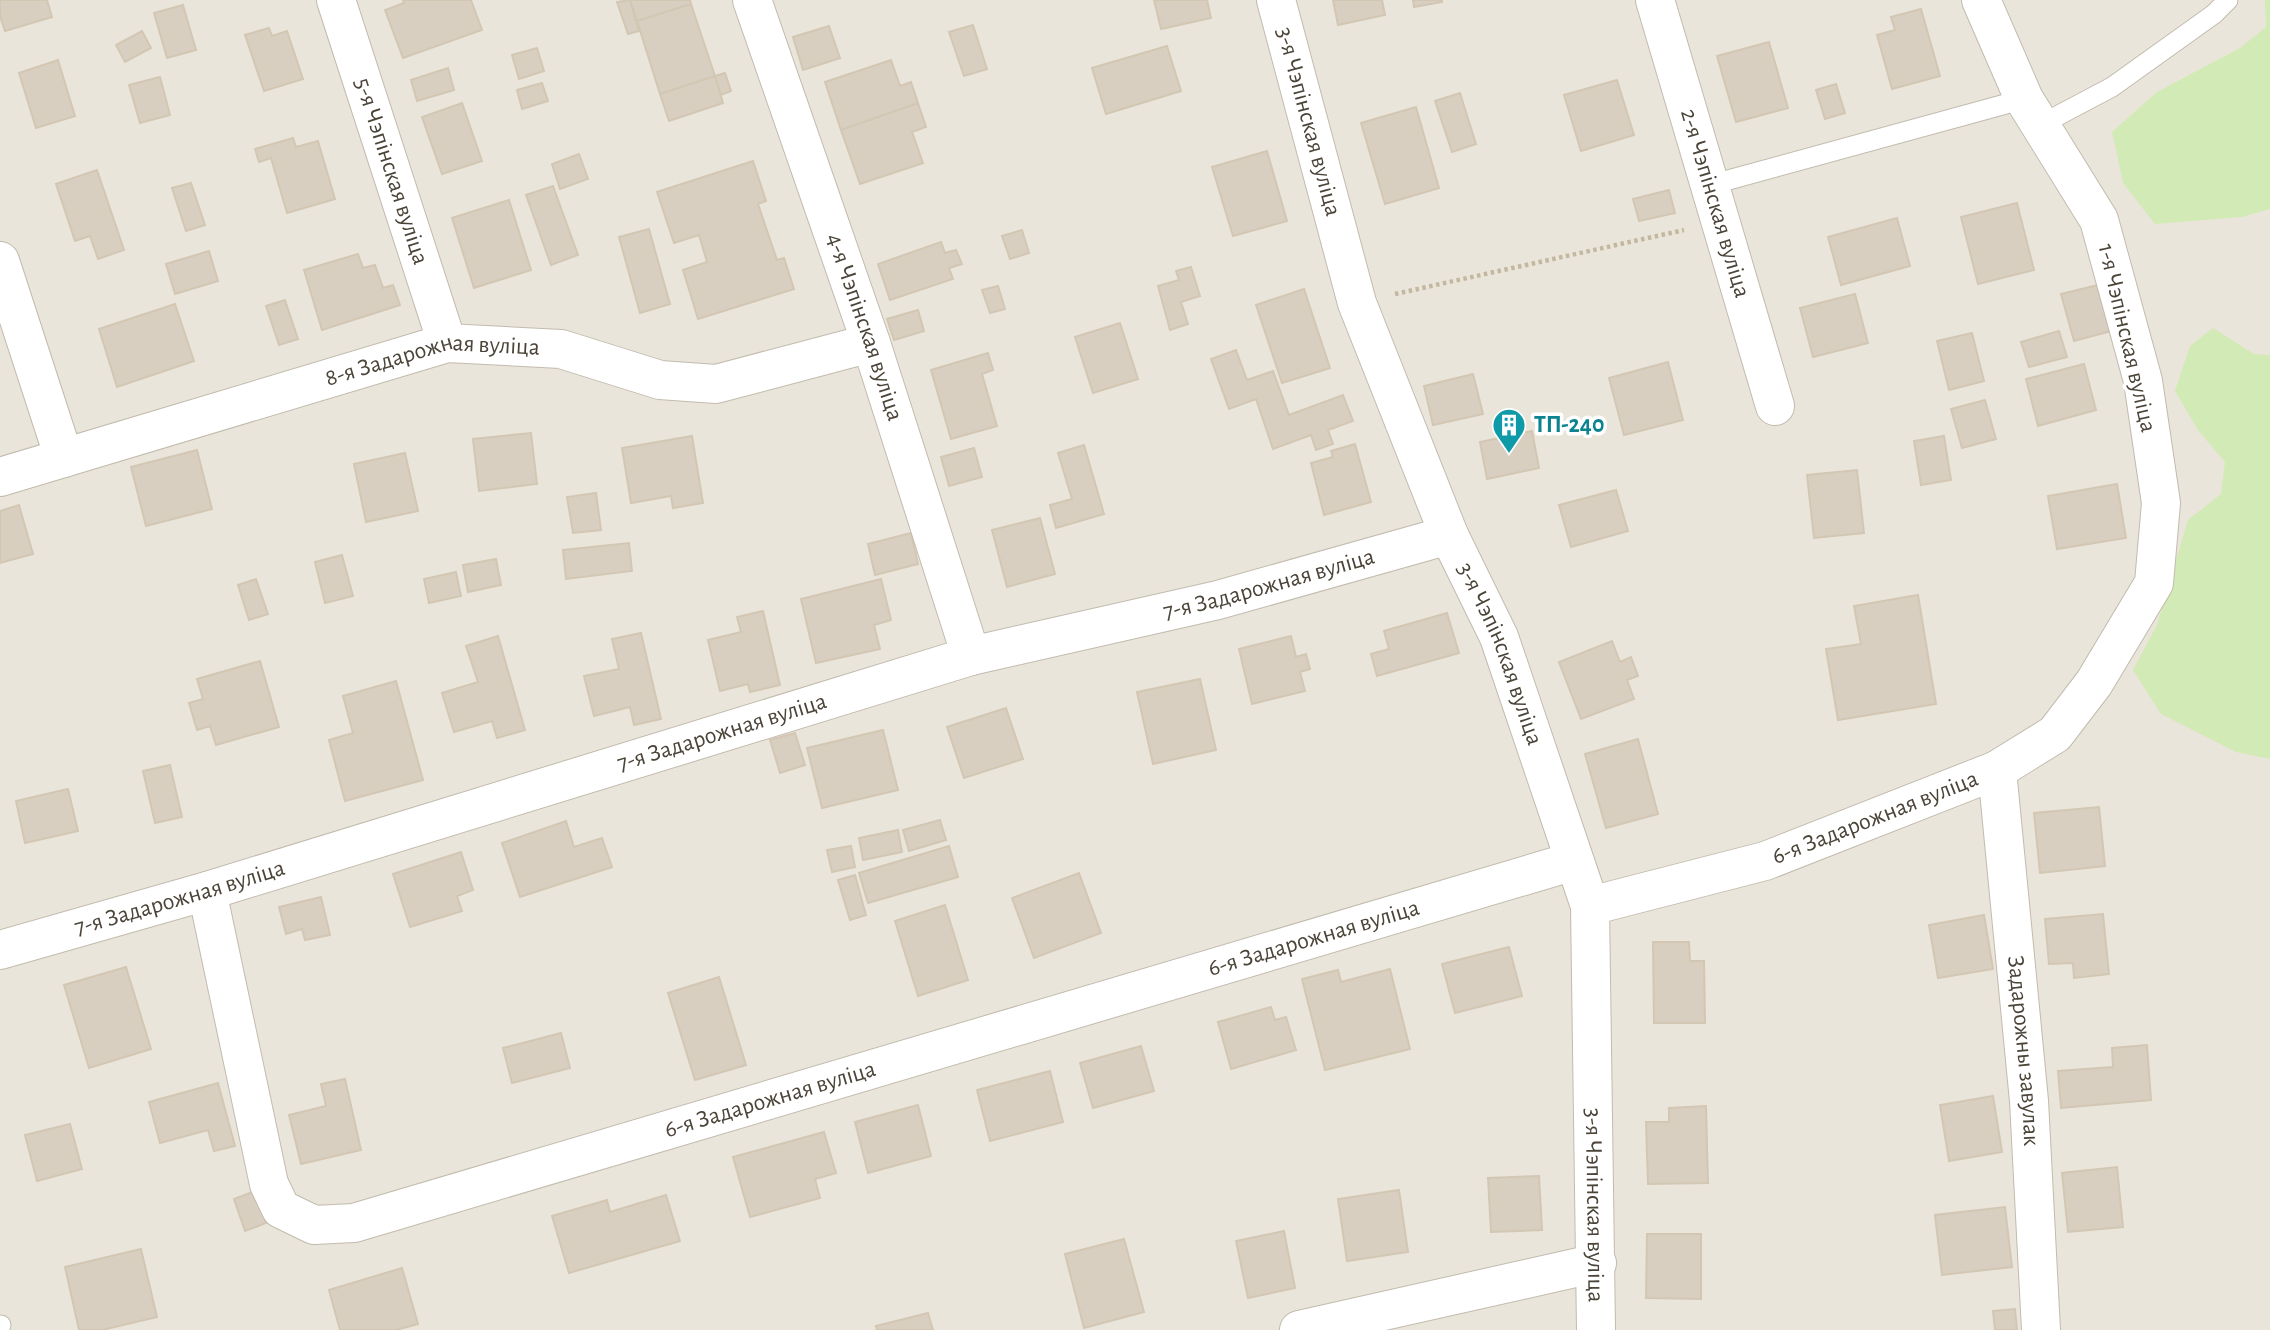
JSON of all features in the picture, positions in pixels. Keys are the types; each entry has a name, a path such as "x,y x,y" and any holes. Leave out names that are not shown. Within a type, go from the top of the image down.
{"street":[{"name":"5-я Чэпінская вуліца","path":"336,0 446,344"},
{"name":"4-я Чэпінская вуліца","path":"752,0 871,343 971,656"},
{"name":"3-я Чэпінская вуліца","path":"1276,0 1357,303 1449,535 1499,637 1590,906 1596,1330"},
{"name":"2-я Чэпінская вуліца","path":"1655,0 1775,406"},
{"name":"1-я Чэпінская вуліца","path":"1981,0 2033,112 2099,220 2143,381 2161,503 2154,583 2094,684 2055,734 1997,770"},
{"path":"0,261 64,458"},
{"name":"8-я Задарожная вуліца","path":"0,477 446,344 561,349 660,380 716,384 871,343"},
{"name":"7-я Задарожная вуліца","path":"0,950 207,891 971,656 1218,600 1449,535"},
{"name":"6-я Задарожная вуліца","path":"1590,906 1765,861 1997,770"},
{"name":"Задарожны завулак","path":"1997,770 2029,1101 2041,1330"},
{"name":"6-я Задарожная вуліца","path":"207,891 269,1184 281,1209 314,1226 354,1223 1574,861"},
{"path":"1299,1330 1597,1263"}],"lane":[{"path":"1710,185 2033,112 2112,87 2214,14 2228,0"}],"path":[{"path":"1357,303 1719,222"}],"shaded area":[{"path":"0,0 2270,0 2270,1330 0,1330"}],"green space":[{"path":"2265,0 2270,0 2270,209 2242,217 2155,224 2123,183 2112,132 2157,92 2240,48 2266,27"},
{"path":"2213,328 2254,354 2270,355 2270,759 2236,752 2161,714 2133,670 2157,625 2188,520 2221,494 2225,462 2198,430 2175,391 2190,346"}],"building":[{"path":"0,0 47,0 52,17 5,31 0,16"},
{"path":"403,0 471,0 482,30 403,58 385,10 404,3"},
{"path":"630,0 639,31 628,34 617,2"},
{"path":"630,0 690,0 691,4 637,21"},
{"path":"1154,0 1207,0 1211,18 1161,29"},
{"path":"1333,0 1382,0 1385,15 1338,25"},
{"path":"1413,0 1442,0 1442,2 1414,7"},
{"path":"691,4 715,76 660,94 637,21"},
{"path":"183,5 196,50 167,58 154,13"},
{"path":"1921,9 1940,76 1892,89 1877,35 1895,30 1891,17"},
{"path":"973,25 987,69 964,76 949,32"},
{"path":"829,26 840,58 803,70 793,37"},
{"path":"269,28 272,36 287,31 303,79 264,91 245,35"},
{"path":"142,31 151,48 125,62 116,45"},
{"path":"1769,42 1788,108 1736,122 1717,56"},
{"path":"1167,46 1181,91 1106,114 1092,68"},
{"path":"537,48 544,71 519,79 512,55"},
{"path":"58,60 75,116 36,128 19,73"},
{"path":"891,60 900,86 911,82 918,103 841,130 825,82"},
{"path":"448,68 454,90 417,101 411,80"},
{"path":"725,73 731,91 721,95 715,76"},
{"path":"715,76 723,103 669,121 660,94"},
{"path":"160,77 170,115 140,123 129,85"},
{"path":"1617,80 1634,135 1581,151 1564,95"},
{"path":"542,83 548,101 522,109 517,90"},
{"path":"1836,84 1845,113 1825,119 1816,90"},
{"path":"1460,93 1476,144 1452,152 1435,101"},
{"path":"462,103 482,161 442,174 422,117"},
{"path":"918,103 926,127 912,132 923,163 860,184 841,130"},
{"path":"1416,107 1439,188 1385,204 1361,123"},
{"path":"293,138 296,147 318,141 335,199 287,213 271,158 259,162 255,149"},
{"path":"1267,151 1287,221 1233,236 1212,167"},
{"path":"579,154 588,179 560,189 552,164"},
{"path":"753,161 766,201 758,204 777,260 784,258 794,289 698,319 683,270 707,262 699,235 674,243 657,192"},
{"path":"97,170 124,250 98,259 90,236 75,241 56,184"},
{"path":"191,183 205,225 186,231 172,188"},
{"path":"553,186 578,255 551,265 526,195"},
{"path":"1669,190 1675,213 1639,221 1633,199"},
{"path":"509,200 531,270 474,288 452,218"},
{"path":"2017,203 2034,270 1978,284 1961,217"},
{"path":"1897,218 1910,266 1841,285 1828,237"},
{"path":"649,229 670,304 640,313 619,237"},
{"path":"1022,230 1029,253 1010,259 1002,236"},
{"path":"941,242 945,253 956,250 962,264 949,268 953,279 890,300 878,264"},
{"path":"209,251 218,281 175,294 166,264"},
{"path":"358,254 363,268 375,265 383,288 393,285 400,305 322,330 304,270"},
{"path":"1191,267 1200,296 1181,302 1188,324 1170,330 1158,286 1179,280 1176,271"},
{"path":"2102,284 2115,330 2074,341 2061,294"},
{"path":"998,286 1005,309 990,313 982,290"},
{"path":"1304,289 1330,368 1282,383 1256,305"},
{"path":"1855,294 1868,343 1813,357 1800,308"},
{"path":"285,300 298,339 279,345 266,306"},
{"path":"175,304 194,361 117,387 99,329"},
{"path":"918,310 924,331 894,340 887,319"},
{"path":"1120,323 1138,379 1093,393 1075,337"},
{"path":"2059,331 2067,357 2029,367 2021,342"},
{"path":"1972,333 1984,381 1949,390 1937,341"},
{"path":"1236,350 1247,380 1273,371 1289,415 1343,395 1353,421 1328,430 1333,444 1316,450 1311,435 1273,449 1256,399 1229,409 1211,359"},
{"path":"988,353 993,370 982,374 997,426 951,439 931,370"},
{"path":"1668,362 1683,420 1624,435 1609,378"},
{"path":"2084,364 2096,410 2038,426 2026,379"},
{"path":"1473,374 1483,414 1433,425 1424,386"},
{"path":"1985,400 1996,439 1962,448 1951,409"},
{"name":"ТП-240","path":"1532,431 1539,468 1487,479 1480,442"},
{"path":"531,433 537,484 479,491 473,439"},
{"path":"692,436 703,503 673,508 671,496 631,503 622,448"},
{"path":"1944,436 1951,480 1921,485 1914,441"},
{"path":"1355,444 1371,502 1324,515 1311,463 1333,457 1331,451"},
{"path":"1084,445 1104,514 1056,528 1050,505 1072,499 1058,453"},
{"path":"974,448 982,477 949,486 941,457"},
{"path":"197,450 212,509 146,526 131,467"},
{"path":"405,453 418,511 366,522 354,464"},
{"path":"1857,470 1864,533 1814,538 1807,475"},
{"path":"2117,484 2126,538 2057,549 2048,496"},
{"path":"1616,490 1628,531 1571,547 1559,505"},
{"path":"596,493 601,530 573,533 567,497"},
{"path":"19,505 33,554 0,563 0,511"},
{"path":"1040,518 1055,574 1007,587 992,530"},
{"path":"911,533 918,564 875,575 868,544"},
{"path":"629,543 632,571 566,579 563,550"},
{"path":"342,555 353,596 325,603 315,562"},
{"path":"496,559 501,585 468,592 463,565"},
{"path":"456,572 461,596 429,603 424,579"},
{"path":"256,579 268,614 249,620 238,585"},
{"path":"881,579 891,620 874,625 880,649 816,663 801,599"},
{"path":"1918,595 1936,704 1838,720 1826,649 1861,644 1854,606"},
{"path":"763,611 780,685 750,692 748,684 720,691 708,640 741,632 737,617"},
{"path":"1447,613 1459,653 1377,676 1371,654 1389,649 1384,631"},
{"path":"641,633 661,719 634,725 630,707 594,716 584,676 619,669 612,639"},
{"path":"498,636 525,730 497,738 492,721 454,732 442,693 478,682 466,646"},
{"path":"1291,636 1296,657 1306,654 1310,669 1300,672 1305,691 1252,704 1239,649"},
{"path":"1612,641 1620,662 1631,657 1638,676 1627,680 1634,699 1581,719 1559,662"},
{"path":"260,661 279,727 216,745 210,726 197,730 189,703 203,699 197,679"},
{"path":"1200,679 1216,750 1153,764 1137,692"},
{"path":"396,681 423,780 345,801 329,740 353,733 343,696"},
{"path":"1006,708 1023,759 964,778 947,727"},
{"path":"883,730 898,790 822,808 807,748"},
{"path":"795,733 805,765 780,773 770,740"},
{"path":"1638,739 1658,814 1606,828 1585,754"},
{"path":"170,765 182,817 155,823 143,771"},
{"path":"68,789 78,831 25,843 16,801"},
{"path":"2099,807 2105,866 2040,873 2034,813"},
{"path":"940,820 946,840 909,851 903,830"},
{"path":"566,821 574,847 602,838 612,867 520,897 502,843"},
{"path":"898,830 902,852 863,860 859,838"},
{"path":"851,846 855,867 832,872 827,850"},
{"path":"949,846 958,877 868,903 859,873"},
{"path":"461,852 473,890 457,896 462,911 410,927 393,874"},
{"path":"1079,873 1101,933 1034,958 1012,898"},
{"path":"855,875 866,915 850,920 838,880"},
{"path":"321,897 330,935 305,940 302,929 286,934 279,907"},
{"path":"945,905 968,980 918,996 895,921"},
{"path":"2103,914 2109,974 2074,978 2073,963 2049,964 2045,919"},
{"path":"1984,915 1993,969 1938,978 1929,925"},
{"path":"1653,942 1689,942 1690,961 1704,961 1705,1023 1654,1023"},
{"path":"1509,947 1522,996 1455,1013 1442,964"},
{"path":"126,967 151,1049 89,1068 64,985"},
{"path":"1390,969 1410,1049 1325,1070 1302,979 1338,970 1341,982"},
{"path":"719,977 746,1065 695,1080 668,993"},
{"path":"1271,1007 1275,1020 1286,1017 1296,1050 1231,1069 1218,1022"},
{"path":"561,1033 570,1068 512,1083 503,1048"},
{"path":"2147,1045 2151,1100 2061,1108 2058,1071 2113,1067 2112,1048"},
{"path":"1141,1046 1154,1091 1093,1108 1080,1063"},
{"path":"1050,1071 1063,1122 990,1141 977,1090"},
{"path":"345,1079 361,1150 301,1164 289,1115 326,1106 321,1084"},
{"path":"218,1083 235,1146 214,1151 208,1130 160,1143 149,1102"},
{"path":"1993,1096 2002,1152 1949,1161 1940,1105"},
{"path":"918,1105 931,1156 868,1173 855,1122"},
{"path":"1706,1106 1708,1183 1648,1184 1646,1122 1669,1122 1669,1108"},
{"path":"70,1124 82,1169 37,1181 25,1135"},
{"path":"824,1132 836,1173 815,1179 820,1198 750,1217 733,1157"},
{"path":"2117,1167 2123,1227 2068,1232 2062,1173"},
{"path":"1539,1176 1542,1230 1491,1232 1488,1178"},
{"path":"1399,1190 1408,1252 1347,1261 1338,1199"},
{"path":"255,1191 266,1223 245,1231 234,1199"},
{"path":"666,1195 680,1241 569,1273 552,1216 607,1200 610,1212"},
{"path":"2005,1207 2012,1267 1942,1275 1935,1215"},
{"path":"1284,1231 1295,1288 1248,1298 1236,1241"},
{"path":"1647,1234 1701,1234 1701,1299 1646,1298"},
{"path":"1124,1239 1144,1312 1084,1328 1065,1254"},
{"path":"141,1249 157,1317 102,1330 79,1330 65,1267"},
{"path":"402,1268 418,1324 396,1330 340,1330 329,1290"},
{"path":"2015,1309 2017,1330 1995,1330 1993,1311"},
{"path":"928,1313 933,1330 877,1330 876,1326"}],"place":[{"name":"ТП-240","path":"1509,455"}]}
